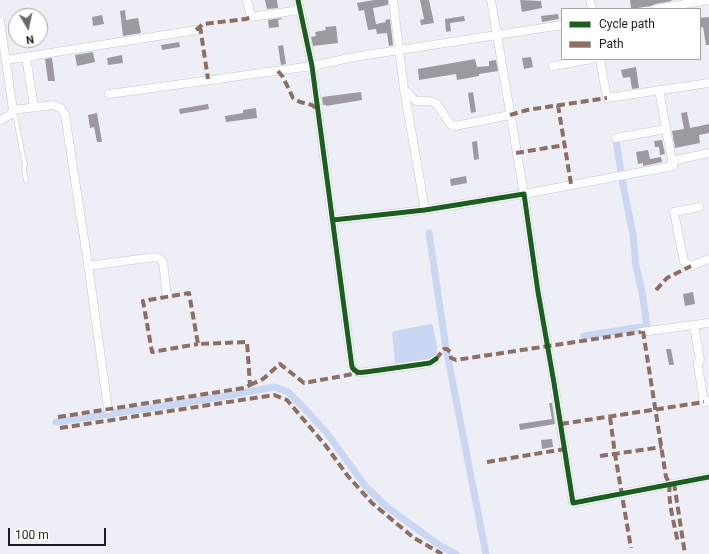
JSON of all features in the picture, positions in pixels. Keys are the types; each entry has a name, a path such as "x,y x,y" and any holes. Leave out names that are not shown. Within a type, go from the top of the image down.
{"street":[{"path":"247,0 250,16 300,10"},
{"path":"298,0 312,66 352,367 360,373 430,363 436,359"},
{"path":"393,0 404,89 425,210"},
{"path":"491,0 524,194 538,292 573,503 709,477"},
{"path":"662,8 709,0"},
{"path":"0,21 13,111"},
{"path":"109,94 312,66 354,57 561,25"},
{"path":"6,60 196,30"},
{"path":"26,57 34,107"},
{"path":"553,66 586,60"},
{"path":"600,60 608,98 709,83"},
{"path":"404,89 416,101 429,101 436,103 451,125 455,126 510,115"},
{"path":"333,220 425,210 524,194 673,166 659,90"},
{"path":"0,120 10,115 13,111 57,105 61,108 65,115 108,409"},
{"path":"616,138 666,129"},
{"path":"672,161 709,153"},
{"path":"699,207 674,212 684,262 691,266 709,259"},
{"path":"88,264 94,265 155,257 160,259 163,262 167,297"},
{"path":"641,332 709,323"},
{"path":"694,325 700,360 698,366 704,402 709,401"}],"lane":[{"path":"13,111 25,164 26,181"}],"water":[{"path":"431,324 433,326 437,346 435,356 421,362 399,364 395,362 392,333 394,331"}],"building":[{"path":"265,0 277,0 278,8 267,9"},
{"path":"374,0 388,0 388,5 373,8 376,24 386,22 385,20 390,19 393,45 389,46 387,33 377,34 376,29 368,30 364,10 359,11 357,3"},
{"path":"420,0 429,0 434,23 421,25 420,20 424,19"},
{"path":"520,0 541,1 542,8 522,12"},
{"path":"630,0 672,1 651,6 631,8"},
{"path":"125,10 126,20 138,18 141,33 123,36 120,11"},
{"path":"558,14 559,19 542,22 541,16"},
{"path":"102,15 104,24 93,26 92,17"},
{"path":"464,16 465,21 450,23 451,31 446,32 445,19"},
{"path":"709,17 709,45 706,45 703,27 701,28 701,18"},
{"path":"282,18 278,20 279,27 269,28 268,20"},
{"path":"336,26 338,43 313,46 311,37 316,36 315,32 326,30 325,27"},
{"path":"179,42 180,47 162,50 161,45"},
{"path":"283,45 286,64 281,65 278,46"},
{"path":"93,52 95,62 77,66 75,55"},
{"path":"122,55 123,63 108,65 107,58"},
{"path":"531,57 533,67 524,69 522,58"},
{"path":"52,58 55,81 48,81 45,59"},
{"path":"475,59 477,67 489,66 489,61 496,60 498,71 457,80 456,74 419,80 418,69"},
{"path":"636,67 639,88 632,89 630,77 623,78 621,70"},
{"path":"361,92 362,100 326,106 323,105 322,97"},
{"path":"473,92 476,112 471,113 468,93"},
{"path":"208,104 209,109 180,114 179,109"},
{"path":"256,108 257,118 226,122 225,116 243,113 243,110"},
{"path":"687,112 690,128 709,124 709,133 699,135 700,143 675,148 672,131 684,129 681,113"},
{"path":"97,113 102,142 97,142 94,127 90,128 88,115"},
{"path":"662,140 665,154 660,155 659,147 655,147 654,141"},
{"path":"477,141 479,159 474,160 472,142"},
{"path":"648,150 650,159 661,157 662,162 643,166 643,163 638,164 636,152"},
{"path":"466,176 467,183 451,186 450,179"},
{"path":"693,292 695,304 685,306 683,294"},
{"path":"666,349 671,349 674,365 669,365"},
{"path":"549,403 552,403 555,424 520,430 519,424 552,419"},
{"path":"552,439 553,447 542,449 541,440"}],"waterway":[{"path":"616,141 621,172"},
{"path":"584,336 647,326 642,292 636,266 633,235 622,179"},
{"path":"429,233 446,348 486,554"},
{"path":"56,422 202,400 275,387 288,392 303,407 326,432 366,487 387,507 439,545 456,554"}],"marked path":[{"path":"196,30 203,24 246,19 251,17"},
{"path":"200,26 208,79"},
{"path":"278,71 283,77 293,98 300,102 312,105 317,109"},
{"path":"510,115 527,110 607,98"},
{"path":"558,105 571,184"},
{"path":"516,153 565,145"},
{"path":"656,290 667,278 691,266"},
{"path":"58,417 244,388 250,385 247,342 198,344 189,293 143,301 152,352 198,344"},
{"path":"643,331 666,477 670,484 670,505 678,543"},
{"path":"436,359 444,349 447,349 450,352 451,358 456,360 641,332"},
{"path":"250,385 263,379 280,364 304,383 359,373"},
{"path":"60,428 274,395 287,400 326,446 347,475 372,503 414,538 442,554"},
{"path":"561,424 704,402"},
{"path":"610,417 631,548"},
{"path":"600,456 662,447"},
{"path":"487,462 565,449"},
{"path":"674,483 685,554"}],"cycle path":[{"path":"298,0 312,66 352,367 356,371 364,372 430,363 436,359"},
{"path":"333,220 425,210 524,194 538,292 573,503 709,477"}]}
